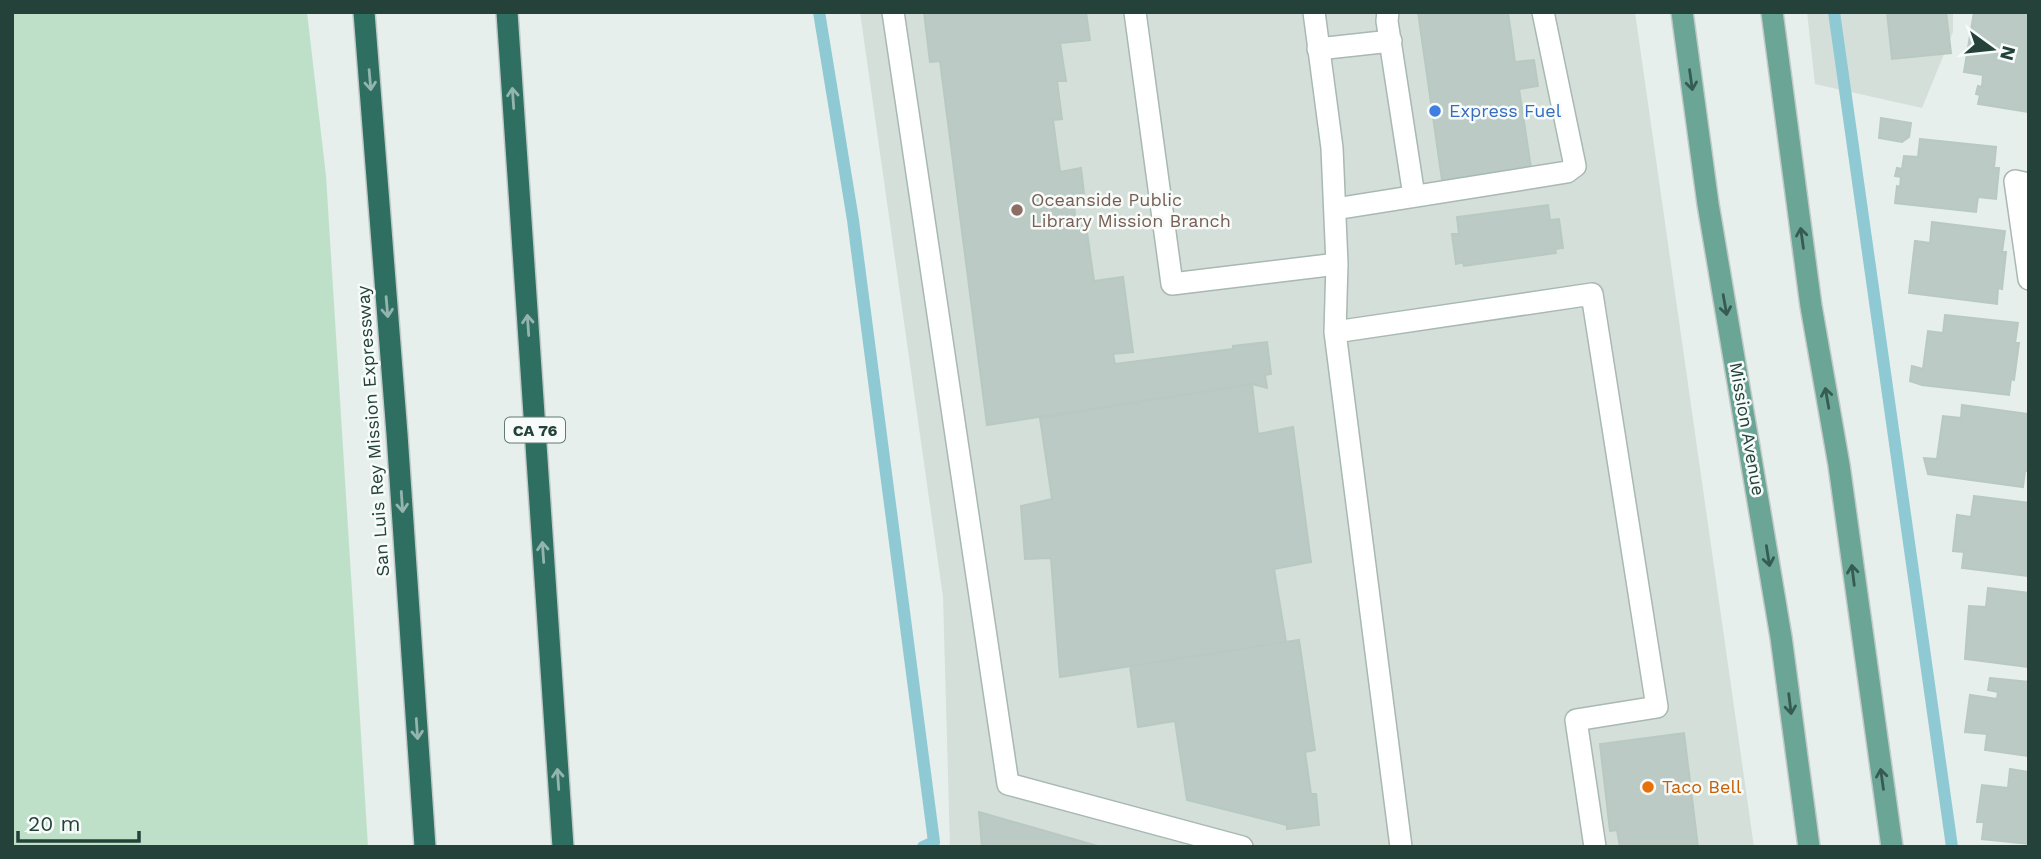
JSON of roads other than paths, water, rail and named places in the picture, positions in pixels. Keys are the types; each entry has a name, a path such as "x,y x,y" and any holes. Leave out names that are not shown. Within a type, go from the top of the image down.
{"highway":[{"name":"San Luis Rey Mission Expressway","path":"364,12 397,434 425,847"},
{"name":"CA 76","path":"507,12 563,847"}],"main road":[{"name":"Mission Avenue","path":"1682,12 1708,204 1781,636 1809,847"},
{"path":"1772,12 1811,306 1839,465 1892,847"}],"lane":[{"path":"893,12 1008,784 1242,847"},
{"path":"1135,12 1172,284 1337,264"},
{"path":"1314,12 1332,148 1337,264 1335,332 1401,847"},
{"path":"1388,12 1387,20 1414,196"},
{"path":"1335,209 1567,172 1575,166 1543,12"},
{"path":"1318,48 1391,41"},
{"path":"2022,183 2029,279"},
{"path":"1335,332 1592,294 1657,707 1576,720 1595,847"}],"waterway":[{"path":"819,12 853,220 934,842 923,847"},
{"path":"1834,12 1952,847"}],"place":[{"name":"Express Fuel","path":"1435,111"},
{"name":"Oceanside Public Library Mission Branch","path":"1017,210"},
{"name":"Taco Bell","path":"1648,787"}]}
